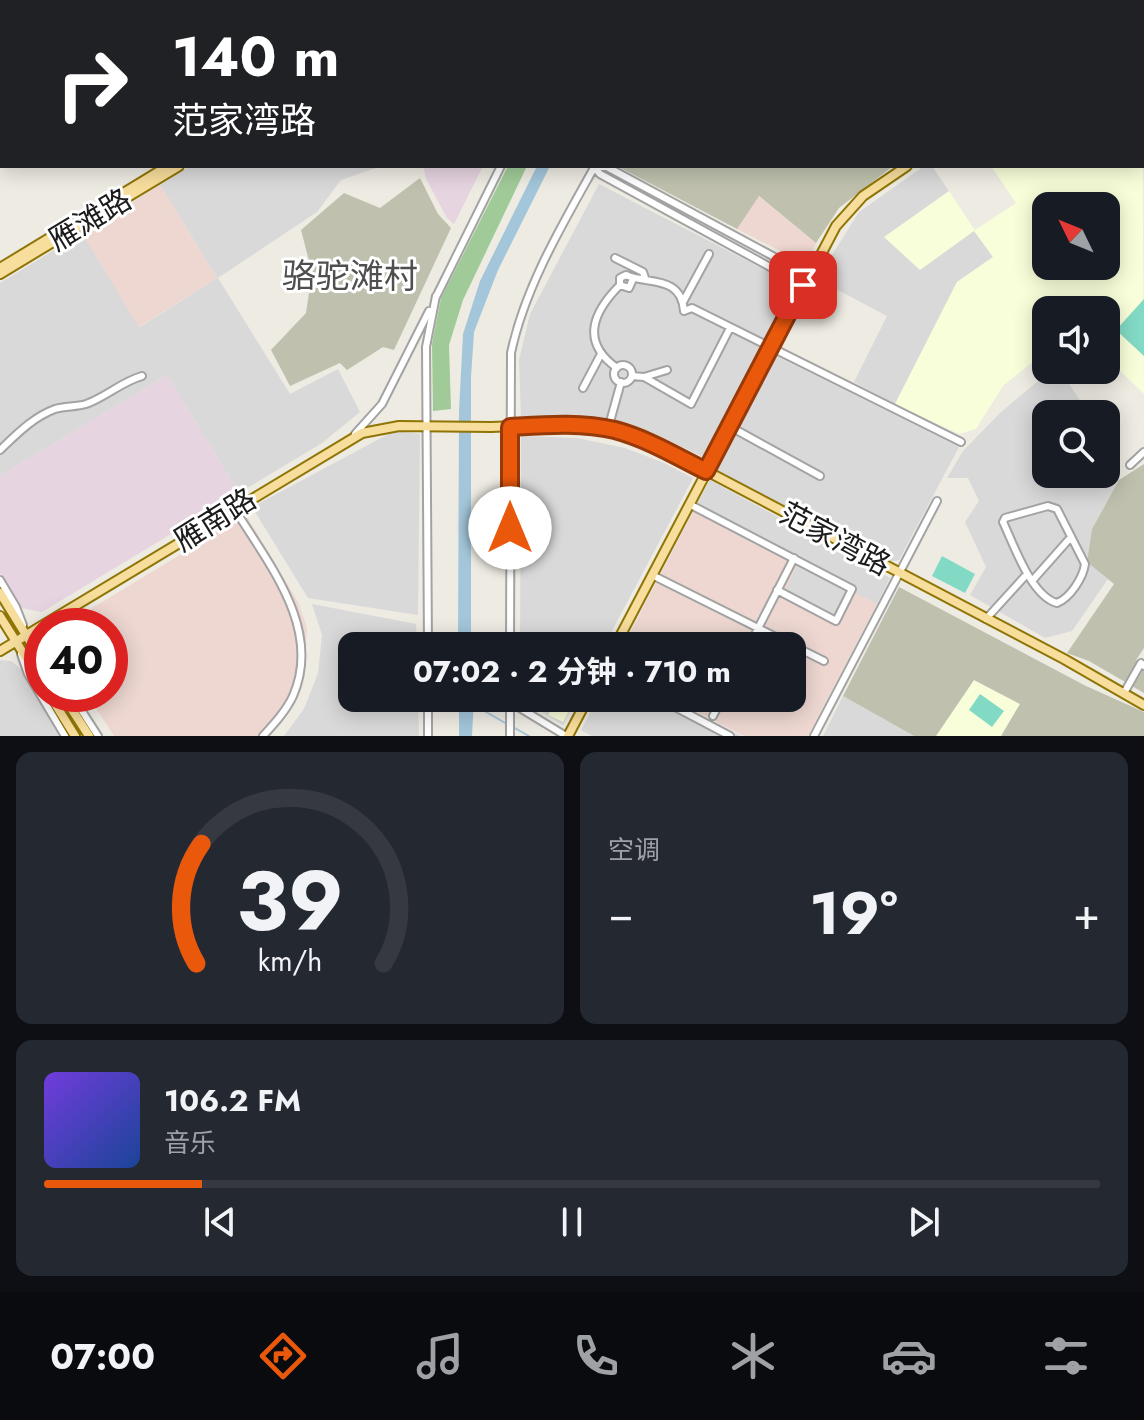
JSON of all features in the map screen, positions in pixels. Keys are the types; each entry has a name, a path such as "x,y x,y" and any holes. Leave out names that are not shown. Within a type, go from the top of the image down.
{"main road":[{"name":"雁滩路","path":"0,274 176,168"},
{"path":"622,632 808,275 848,211 904,168"},
{"name":"雁滩路","path":"0,268 154,170"},
{"name":"范家湾路","path":"491,427 565,424 608,429 655,444 1144,705"},
{"name":"雁南路","path":"70,608 349,439 385,427 491,427"},
{"path":"0,593 24,632"},
{"path":"0,616 24,654"},
{"name":"雁南路","path":"0,651 24,636"},
{"path":"60,712 75,736"},
{"path":"74,712 89,736"},
{"path":"567,736 580,712"}],"street":[{"path":"349,439 363,428 382,404 500,168"},
{"path":"510,632 511,353 517,326 541,270 593,168"},
{"path":"596,168 600,174 803,285"},
{"path":"609,168 808,275"},
{"path":"709,254 683,302 684,311 692,308 961,442"},
{"path":"615,258 643,272 645,278"},
{"path":"632,376 628,367 617,368 601,354 594,335 594,320 604,300 620,285 620,278 628,275 633,279 645,278 666,284 683,302"},
{"path":"428,632 426,347 436,296"},
{"path":"644,377 691,404 730,328"},
{"path":"583,388 601,354"},
{"path":"617,368 615,378 621,382 628,382 632,376"},
{"path":"632,376 644,377 667,370"},
{"path":"0,450 45,414 83,405 126,381 142,376"},
{"path":"608,429 621,382"},
{"path":"729,426 820,476"},
{"path":"1130,465 1144,452"},
{"path":"814,736 937,501"},
{"path":"689,504 852,589 836,621 777,590"},
{"path":"1051,506 1057,509 1084,561 1085,569 1066,598 1057,603 1050,601 1027,574 1003,522 1005,518 1051,506"},
{"path":"234,508 288,596 300,636 300,669 294,694 263,736"},
{"path":"1032,581 1071,537"},
{"path":"756,632 794,558"},
{"path":"986,619 1027,574"},
{"path":"652,575 824,661"},
{"path":"0,580 16,607 24,629"},
{"path":"0,626 16,641 28,674 65,736"},
{"path":"1124,693 1141,663 1144,666"},
{"path":"83,712 98,736"},
{"path":"428,712 428,736"},
{"path":"510,712 510,736"},
{"path":"527,712 567,736"},
{"path":"685,712 730,736"},
{"path":"713,716 715,712"}],"shaded area":[{"path":"187,168 376,168 341,180 317,212 218,278 290,394 338,369 360,412 322,443 239,493 167,375 0,476 0,283 82,233 140,327 217,278 160,185"},
{"path":"423,168 482,168 454,224 447,218"},
{"path":"621,168 890,168 839,208 816,243 759,196 737,229"},
{"path":"921,168 933,168 993,257 957,282 895,404 854,382 887,316 817,279 859,212"},
{"path":"992,168 1143,168 1144,394 1120,371 1120,296 1032,296 1032,362 1003,386 976,429 959,434 895,404 957,282 993,257 974,231 920,270 884,237 949,191 975,230 1016,203"},
{"path":"420,178 438,214 451,228 394,350 383,347 347,370 340,363 290,386 271,350 306,313 312,272 301,230 344,193 380,208"},
{"path":"599,184 794,285 703,457 651,432 606,422 562,417 521,417 519,360 530,314"},
{"path":"160,185 217,278 139,327 82,233"},
{"path":"758,196 816,243 805,264 737,229"},
{"path":"776,356 959,447 899,560 884,563 715,472"},
{"path":"167,375 239,493 49,608 24,609 0,573 0,476"},
{"path":"1034,384 1069,384 1080,400 1032,400 1032,488 1115,488 1092,529 1087,562 1108,579 1072,631 1045,638 970,595 986,567 965,522 979,501 968,478 947,478 963,451"},
{"path":"394,431 420,434 418,615 308,598 252,507"},
{"path":"521,436 577,438 625,448 693,478 611,632 520,632"},
{"path":"1144,464 1144,648 1136,660 1144,664 1144,693 1089,661 1067,653 1114,584 1087,562 1092,529 1115,488 1120,488 1120,479"},
{"path":"710,480 890,578 877,604 850,591 836,617 784,590 801,559 697,504"},
{"path":"697,504 801,558 785,591 836,617 850,590 877,604 808,736 744,736 697,712 806,712 806,632 630,632"},
{"path":"246,515 298,602 307,628 304,667 290,703 263,736 114,736 99,712 128,712 128,608 92,608"},
{"path":"899,587 1086,686 1144,712 1144,736 1001,736 1020,704 974,680 936,736 914,736 843,696"},
{"path":"312,604 416,624 416,632 338,632 338,712 418,712 419,736 284,736 304,709 318,673 322,635"},
{"path":"0,660 11,661 24,674 24,712 47,712 62,736 0,736"},
{"path":"974,680 1020,704 1001,736 936,736"},
{"path":"843,696 914,736 823,736"},
{"path":"542,712 570,712 563,725"},
{"path":"550,712 568,712 563,722 548,715"},
{"path":"591,712 694,712 741,736 592,736 581,730"}],"green space":[{"path":"507,168 526,168 463,300 449,345 451,409 433,411 432,344 441,298"},
{"path":"1144,299 1144,356 1120,334 1120,326"},
{"path":"942,556 975,574 965,593 932,576"},
{"path":"980,694 1004,711 992,727 969,710"}],"water":[{"path":"536,168 549,168 498,270 474,332 471,377 471,632 458,632 459,411 463,334 480,281"},
{"path":"459,712 473,712 472,736 459,736"}],"waterway":[{"path":"486,712 507,724"},
{"path":"513,727 529,736"}],"district":[{"name":"骆驼滩村","path":"350,276"}],"route":[{"path":"510,528 510,427 565,424 614,430 655,444 706,471 803,285"}]}
